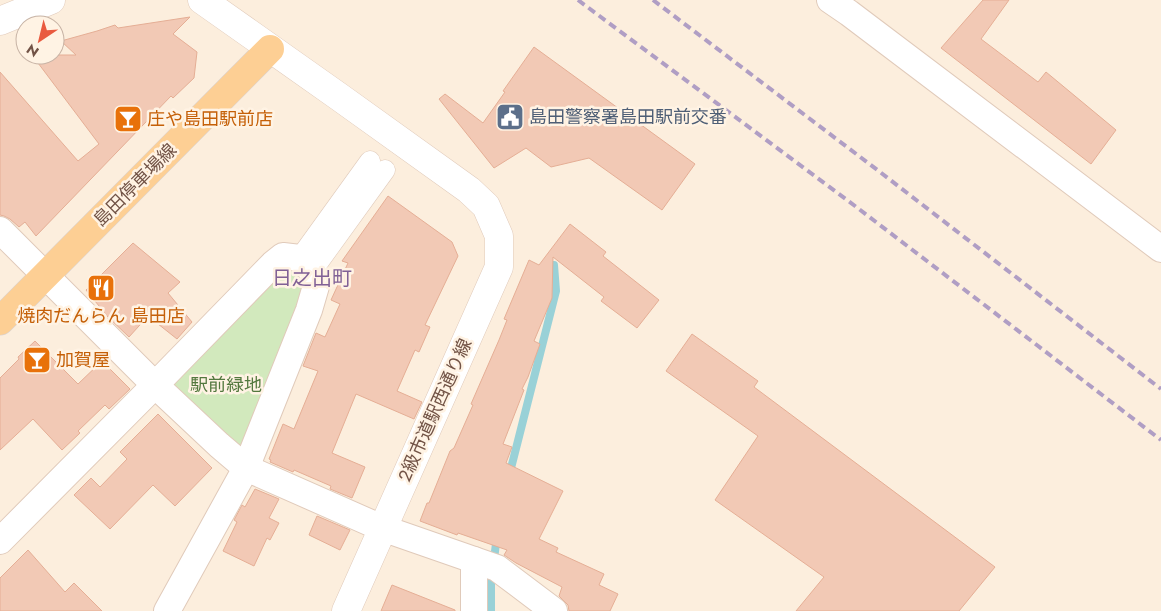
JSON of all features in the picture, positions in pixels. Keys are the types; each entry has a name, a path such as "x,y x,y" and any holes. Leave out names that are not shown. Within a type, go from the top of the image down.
{"main road":[{"name":"島田停車場線","path":"0,321 270,49"}],"street":[{"path":"0,21 51,0"},
{"path":"202,0 270,49"},
{"path":"846,4 1161,250"},
{"name":"2級市道駅西通り線","path":"270,49 469,190 486,206 499,236 498,267 346,611"},
{"path":"306,265 377,165"},
{"path":"0,230 155,385 218,445 246,468 382,528 497,568 554,611"},
{"path":"0,541 272,264 283,256 306,265 316,286 309,310 246,468 167,611"},
{"path":"474,560 474,611"}],"green space":[{"name":"駅前緑地","path":"292,269 304,276 309,287 250,441 231,448 168,391 170,379 279,271"}],"building":[{"path":"983,0 1009,0 981,39 1038,82 1046,72 1116,130 1091,164 941,48"},
{"path":"190,17 173,34 197,52 194,78 173,98 171,96 36,236 25,222 19,227 10,219 0,215 0,72 78,161 99,144 40,65 65,65 65,55 76,55 65,45 65,40 115,25 118,28"},
{"path":"534,47 695,164 662,210 589,158 551,167 526,148 494,168 439,99 445,94 483,123"},
{"path":"388,196 452,242 458,256 425,325 430,327 419,352 415,350 397,391 422,402 414,419 356,394 332,453 365,467 352,498 330,489 331,486 270,462 271,460 269,459 283,424 294,429 318,371 303,366 316,333 325,337 340,304 331,300 348,263 342,261"},
{"path":"570,224 606,252 603,256 659,300 637,328 601,301 604,297 553,257 552,298 534,341 540,344 503,444 512,447 506,463 563,491 539,539 558,548 556,552 604,574 599,585 618,594 610,611 569,611 568,605 559,596 562,587 504,555 507,550 458,533 457,535 420,521 450,451 454,448 473,405 471,404 499,340 507,320 504,319 529,260 539,265"},
{"path":"133,243 180,282 168,293 192,322 177,339 148,316 129,337 108,317 86,290"},
{"path":"692,334 758,381 754,387 995,567 959,611 796,611 824,577 715,500 758,436 666,371"},
{"path":"35,341 78,384 102,361 130,389 109,409 105,405 78,431 80,433 62,450 33,419 0,450 0,378"},
{"path":"158,414 212,468 175,506 153,485 110,529 74,495 91,478 100,487 127,459 120,452"},
{"path":"255,489 279,499 269,518 279,523 270,540 267,538 254,566 223,551 237,522 234,520 242,505 245,507"},
{"path":"317,516 350,530 340,550 309,535"},
{"path":"28,550 65,592 74,583 102,611 0,611 0,578"},
{"path":"392,585 455,610 455,611 381,611"}],"waterway":[{"path":"509,476 556,291 554,265"},
{"path":"491,611 491,582 497,536"}],"railway":[{"path":"578,0 855,206 1161,440"},
{"path":"653,0 1161,389"}],"place":[{"name":"島田警察署島田駅前交番","path":"510,117"},
{"name":"庄や島田駅前店","path":"128,119"},
{"name":"焼肉だんらん 島田店","path":"101,288"},
{"name":"加賀屋","path":"37,360"}],"district":[{"name":"日之出町","path":"312,278"}]}
